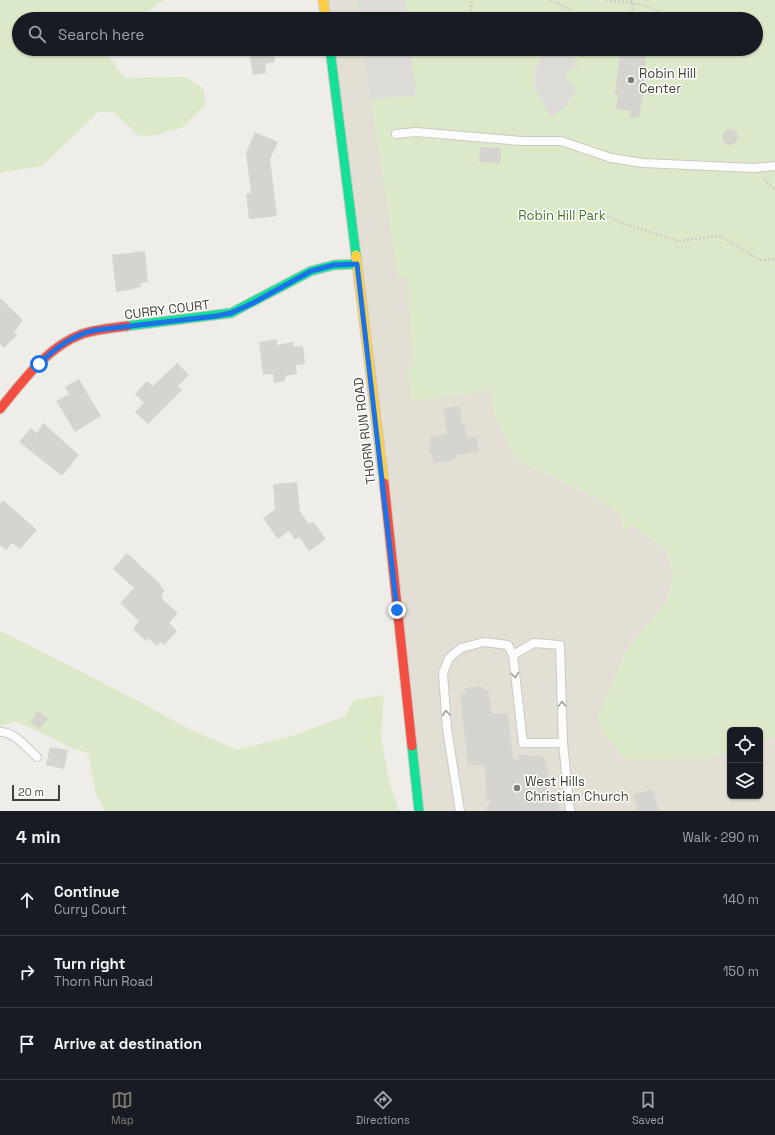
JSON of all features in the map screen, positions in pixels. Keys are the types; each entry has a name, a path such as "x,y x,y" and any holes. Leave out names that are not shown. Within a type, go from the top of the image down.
{"street":[{"path":"323,0 325,12"},
{"name":"THORN RUN ROAD","path":"331,56 386,501 419,811"},
{"name":"CURRY COURT","path":"0,409 46,357 61,345 78,335 96,330 231,313 253,303 311,271 334,265 357,264"}],"lane":[{"path":"396,134 416,132 520,141 561,141 611,158 643,163 754,168 775,166"},
{"path":"460,811 451,752 443,673 449,658 461,648 484,642 508,645 513,655 523,743 564,743"},
{"path":"513,655 534,643 560,645 564,743 570,811"},
{"path":"0,732 14,736 37,757"}],"path":[{"path":"471,12 472,0"},
{"path":"550,0 569,9 570,12"},
{"path":"606,0 653,8 658,12"},
{"path":"631,0 634,4 633,12"},
{"path":"604,214 622,222 678,241 720,236 760,260 775,259"}],"shaded area":[{"path":"323,0 752,0 758,12 325,12"},
{"path":"358,0 405,0 406,12 359,12"},
{"path":"763,22 775,47 517,460 597,498 666,550 673,575 667,601 625,652 703,760 727,752 727,799 763,799 763,740 775,736 775,811 419,811 331,56 763,56"},
{"path":"365,56 412,56 416,96 370,99"},
{"path":"542,56 574,56 578,66 572,68 566,76 568,83 576,88 565,108 551,117 535,87 535,71"}],"green space":[{"path":"0,0 164,0 147,12 12,12 12,56 108,56 125,78 186,77 204,89 205,105 183,127 156,135 139,136 114,112 98,112 42,166 0,173"},
{"name":"Robin Hill Park","path":"355,0 775,0 775,736 763,740 763,727 727,727 727,752 703,760 624,759 600,729 598,716 625,652 667,601 673,575 666,550 633,525 623,533 620,515 597,498 517,460 493,412 491,391 411,401 407,367 413,365 407,277 398,278 364,56 763,56 763,12 357,12"},
{"path":"0,631 129,696 187,728 237,750 295,735 345,716 354,700 384,695 381,734 388,778 399,811 104,811 103,806 96,795 88,753 74,749 16,721 0,726"}],"building":[{"path":"250,56 274,56 275,62 265,64 266,73 253,75"},
{"name":"Robin Hill Center","path":"619,56 646,56 645,66 647,67 639,118 630,117 631,111 616,109 618,95 615,94"},
{"path":"730,129 737,134 738,137 733,144 730,145 723,140 722,137 727,130"},
{"path":"255,132 278,142 270,159 277,216 249,219 246,194 251,193 246,153"},
{"path":"480,147 501,148 500,163 479,162"},
{"path":"145,251 148,282 140,283 141,287 135,289 116,292 112,255"},
{"path":"0,298 23,320 14,333 17,335 4,348 0,344"},
{"path":"277,339 277,345 293,342 294,347 303,346 305,364 296,365 297,374 285,376 285,381 274,383 273,374 263,375 259,342"},
{"path":"177,363 189,375 178,386 182,390 148,424 135,412 144,403 135,394 147,381 153,386"},
{"path":"79,379 101,416 75,432 56,401 69,394 65,387"},
{"path":"460,406 462,425 465,425 466,437 477,437 479,452 455,455 455,460 433,463 432,453 430,453 429,446 432,446 430,436 447,434 443,408"},
{"path":"43,423 79,455 62,476 19,442 31,428 37,433"},
{"path":"297,482 300,512 309,524 313,521 326,539 309,551 299,537 295,540 289,531 278,539 263,518 275,509 273,484"},
{"path":"3,500 37,530 20,549 12,543 6,550 0,545 0,504"},
{"path":"127,553 161,585 160,586 165,591 162,594 162,599 178,613 169,623 177,631 164,645 161,642 157,646 148,638 146,641 133,629 139,621 120,603 134,588 113,569"},
{"path":"481,686 483,690 488,690 492,714 508,713 513,759 518,759 518,754 544,757 550,782 546,782 548,795 556,793 559,811 488,811 485,809 491,801 487,799 485,765 468,766 460,694 466,694 465,688"},
{"path":"38,711 48,718 40,729 30,723"},
{"path":"50,747 68,750 64,769 46,765"},
{"path":"652,789 659,811 638,811 633,795"}],"traffic: fast":[{"path":"331,56 356,255"},
{"path":"127,326 231,313 311,271 334,265 357,264"},
{"path":"412,746 419,811"}],"traffic: slow":[{"path":"323,0 325,12"},
{"path":"356,255 384,483"}],"traffic: jam":[{"path":"0,409 36,366 58,347 87,332 127,326"},
{"path":"384,483 412,746"}],"place":[{"name":"Robin Hill Center","path":"631,80"},
{"name":"West Hills Christian Church","path":"517,788"}],"route":[{"path":"39,364 61,345 78,335 96,330 231,313 253,303 311,271 334,265 357,264 385,493 397,610"}]}
